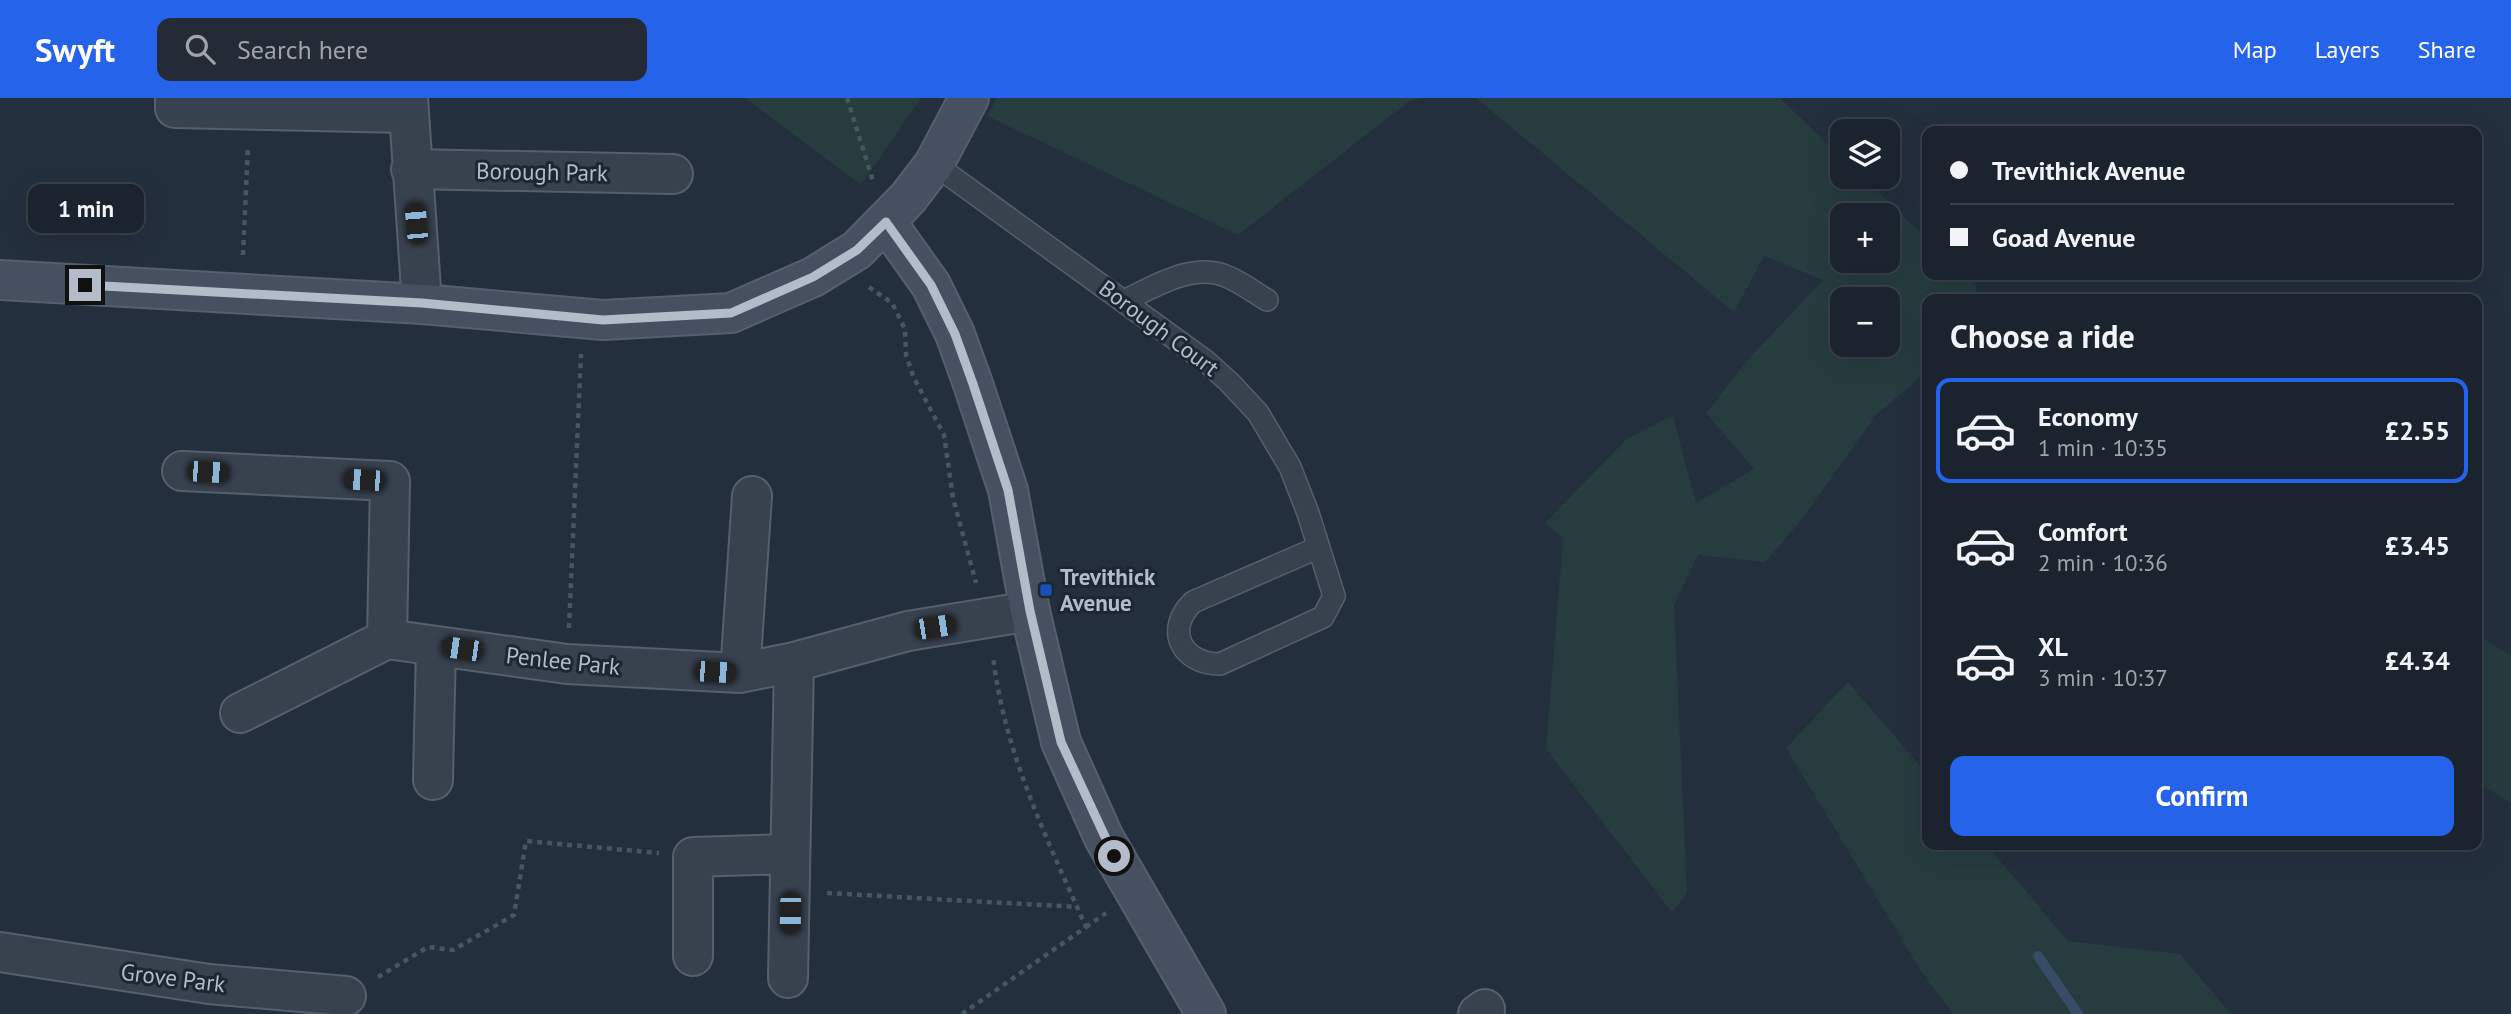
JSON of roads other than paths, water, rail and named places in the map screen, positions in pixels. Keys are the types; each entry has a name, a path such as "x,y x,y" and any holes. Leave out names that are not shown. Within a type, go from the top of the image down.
{"street":[{"path":"175,98 175,108 407,105 422,303"},
{"path":"0,280 422,303 583,318 731,313 813,277 857,250 886,222 934,164 968,98"},
{"name":"Borough Park","path":"411,169 673,174"},
{"path":"886,222 931,285 955,334 1008,490 1030,611 1061,742 1104,838 1206,1014"},
{"path":"182,471 390,481 387,639 240,713"},
{"path":"740,673 752,496"},
{"name":"Penlee Park","path":"387,639 567,664 740,673 794,662 908,631 1030,611"},
{"path":"433,780 436,646"},
{"path":"789,978 794,662"},
{"path":"693,956 693,857 790,854"},
{"name":"Grove Park","path":"0,952 209,984 346,996"}],"lane":[{"name":"Borough Court","path":"934,164 1207,362 1258,412 1290,467 1308,513 1334,596 1323,617 1220,664 1202,664 1182,648 1178,630 1183,612 1193,602 1317,548"},
{"path":"1124,301 1173,279 1198,272 1228,277 1266,300"}],"waterway":[{"path":"2038,956 2078,1014"}],"place":[{"name":"Trevithick Avenue","path":"1046,590"}]}
